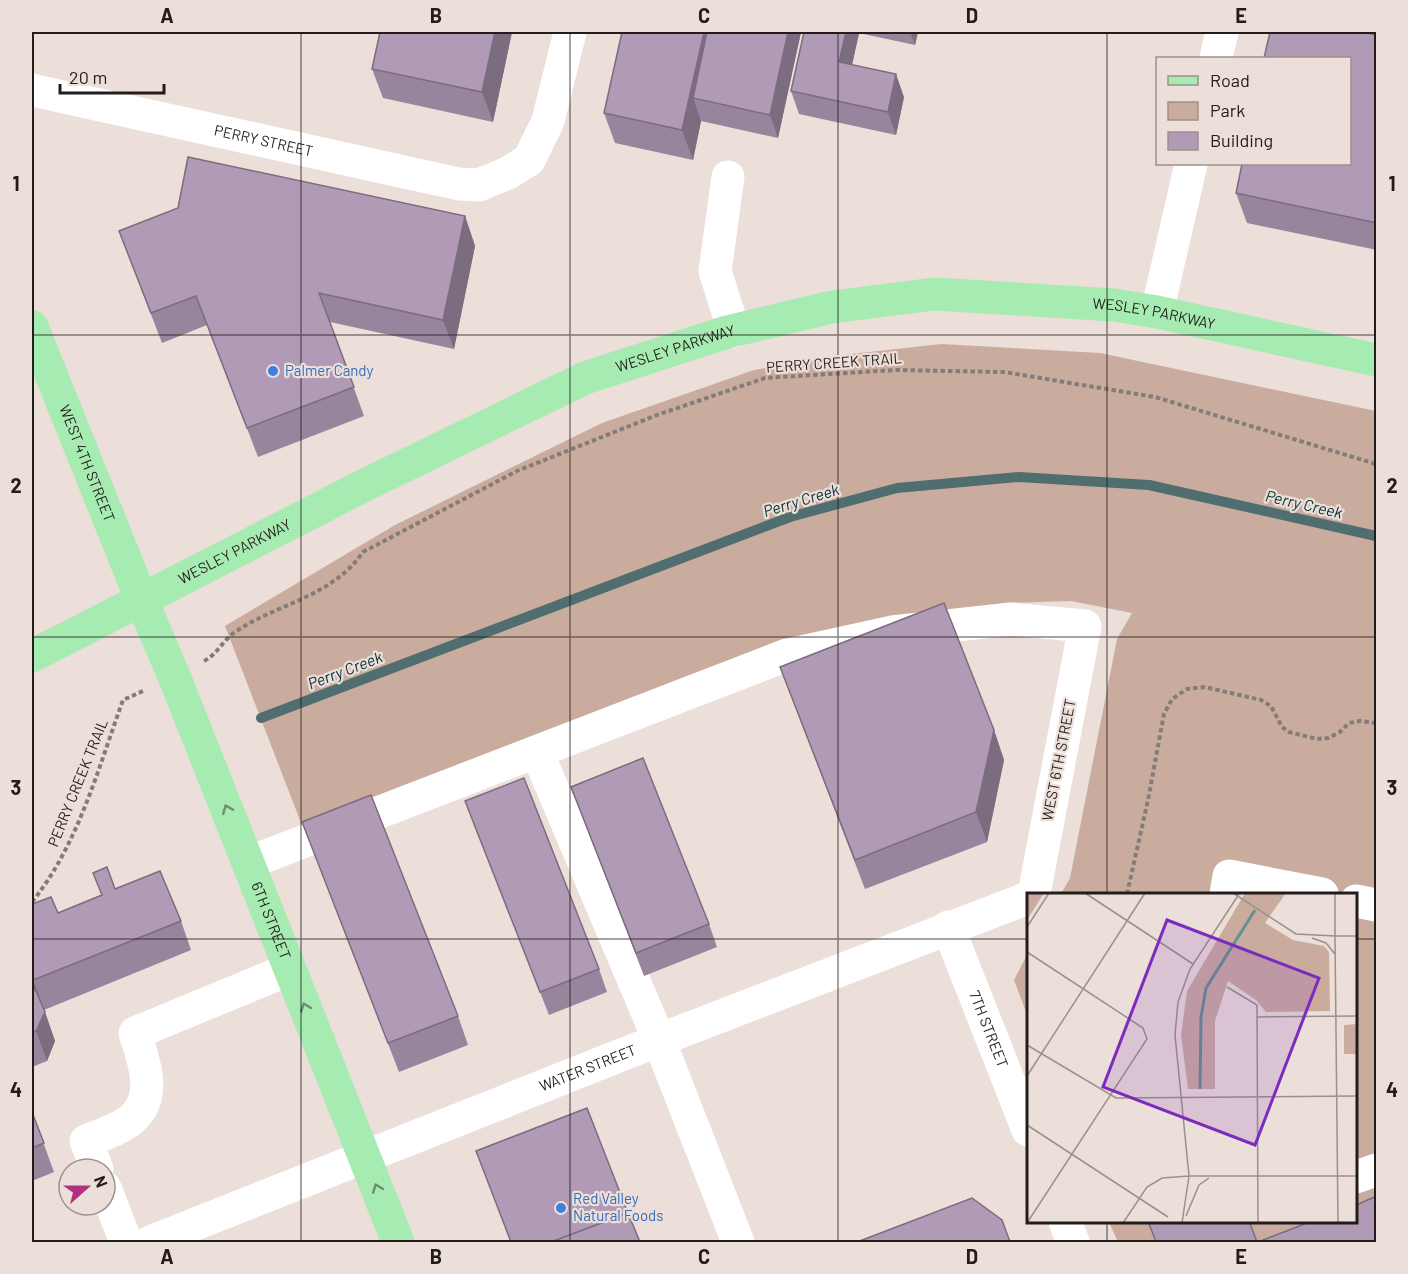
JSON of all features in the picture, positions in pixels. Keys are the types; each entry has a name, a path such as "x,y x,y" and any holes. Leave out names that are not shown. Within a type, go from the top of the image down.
{"main road":[{"name":"WESLEY PARKWAY","path":"32,656 363,486 585,378 734,331 832,307 934,294 1114,305 1157,312 1377,360"},
{"name":"WEST 4TH STREET","path":"32,327 142,601"},
{"name":"6TH STREET","path":"142,601 249,863 398,1242"}],"street":[{"name":"PERRY STREET","path":"32,90 459,184 479,185 508,173 529,160 548,121 570,32"},
{"path":"1216,57 1222,32"},
{"path":"1157,312 1191,165"},
{"path":"728,177 715,271 734,331"},
{"name":"WEST 6TH STREET","path":"537,752 787,656 810,650 892,632 1011,619 1085,626 1034,893"},
{"path":"249,863 537,752 659,1040 738,1242"},
{"path":"1226,893 1229,876 1317,893"},
{"name":"WATER STREET","path":"150,1242 659,1040 1027,898"},
{"path":"1357,901 1377,905"},
{"name":"7TH STREET","path":"948,927 1027,1125"},
{"path":"92,1157 86,1141 116,1129 133,1118 144,1103 147,1080 135,1033 291,969"},
{"path":"1357,1177 1377,1170"},
{"path":"116,1217 126,1242"},
{"path":"1066,1223 1073,1242"}],"path":[{"name":"PERRY CREEK TRAIL","path":"211,657 236,631 333,583 352,567 363,552 517,471 657,415 765,378 895,370 1004,372 1155,397 1377,464"},
{"path":"1127,893 1164,714 1172,699 1187,689 1205,687 1262,700 1270,706 1282,727 1289,732 1317,739 1328,738 1340,732 1349,723 1360,721 1377,723"},
{"name":"PERRY CREEK TRAIL","path":"32,902 50,879 78,822 123,700"}],"green space":[{"path":"941,344 1100,353 1376,411 1376,1242 1118,1242 1109,1223 1357,1223 1357,893 1062,893 1070,878 1117,639 1132,613 1071,601 1005,603 303,828 225,626 395,525 602,423 754,370 851,354"},
{"path":"1027,955 1027,1014 1014,980"}],"building":[{"path":"380,32 495,32 482,92 372,69"},
{"path":"622,32 704,32 682,130 604,113"},
{"path":"707,32 788,32 770,115 693,98"},
{"path":"804,32 846,32 839,62 896,74 888,112 791,91"},
{"path":"1270,32 1362,32 1377,35 1377,223 1236,193 1242,165 1351,165 1351,57 1264,57"},
{"path":"188,157 465,216 443,320 319,293 354,387 247,428 196,296 151,313 119,231 178,208"},
{"path":"944,603 994,730 976,812 855,860 780,667"},
{"path":"643,758 709,924 636,953 571,787"},
{"path":"524,778 599,969 540,992 465,801"},
{"path":"371,795 458,1016 388,1043 302,822"},
{"path":"107,867 115,889 160,871 181,921 33,980 32,985 32,904 51,897 58,913 102,895 93,873"},
{"path":"32,989 36,991 45,1012 36,1031 32,1033"},
{"name":"Red Valley Natural Foods","path":"587,1108 628,1213 551,1242 511,1242 476,1151"},
{"path":"32,1112 44,1143 32,1148"},
{"path":"1377,1196 1377,1242 1258,1242 1307,1223 1357,1223 1357,1205"},
{"path":"972,1198 1002,1220 1010,1242 857,1242"},
{"path":"628,1213 640,1242 551,1242"},
{"path":"1149,1223 1250,1223 1257,1242 1156,1242"}],"waterway":[{"name":"Perry Creek","path":"261,718 790,517 897,488 1019,477 1149,485 1376,536"}],"place":[{"name":"Palmer Candy","path":"273,371"},
{"name":"Red Valley Natural Foods","path":"561,1208"}]}
